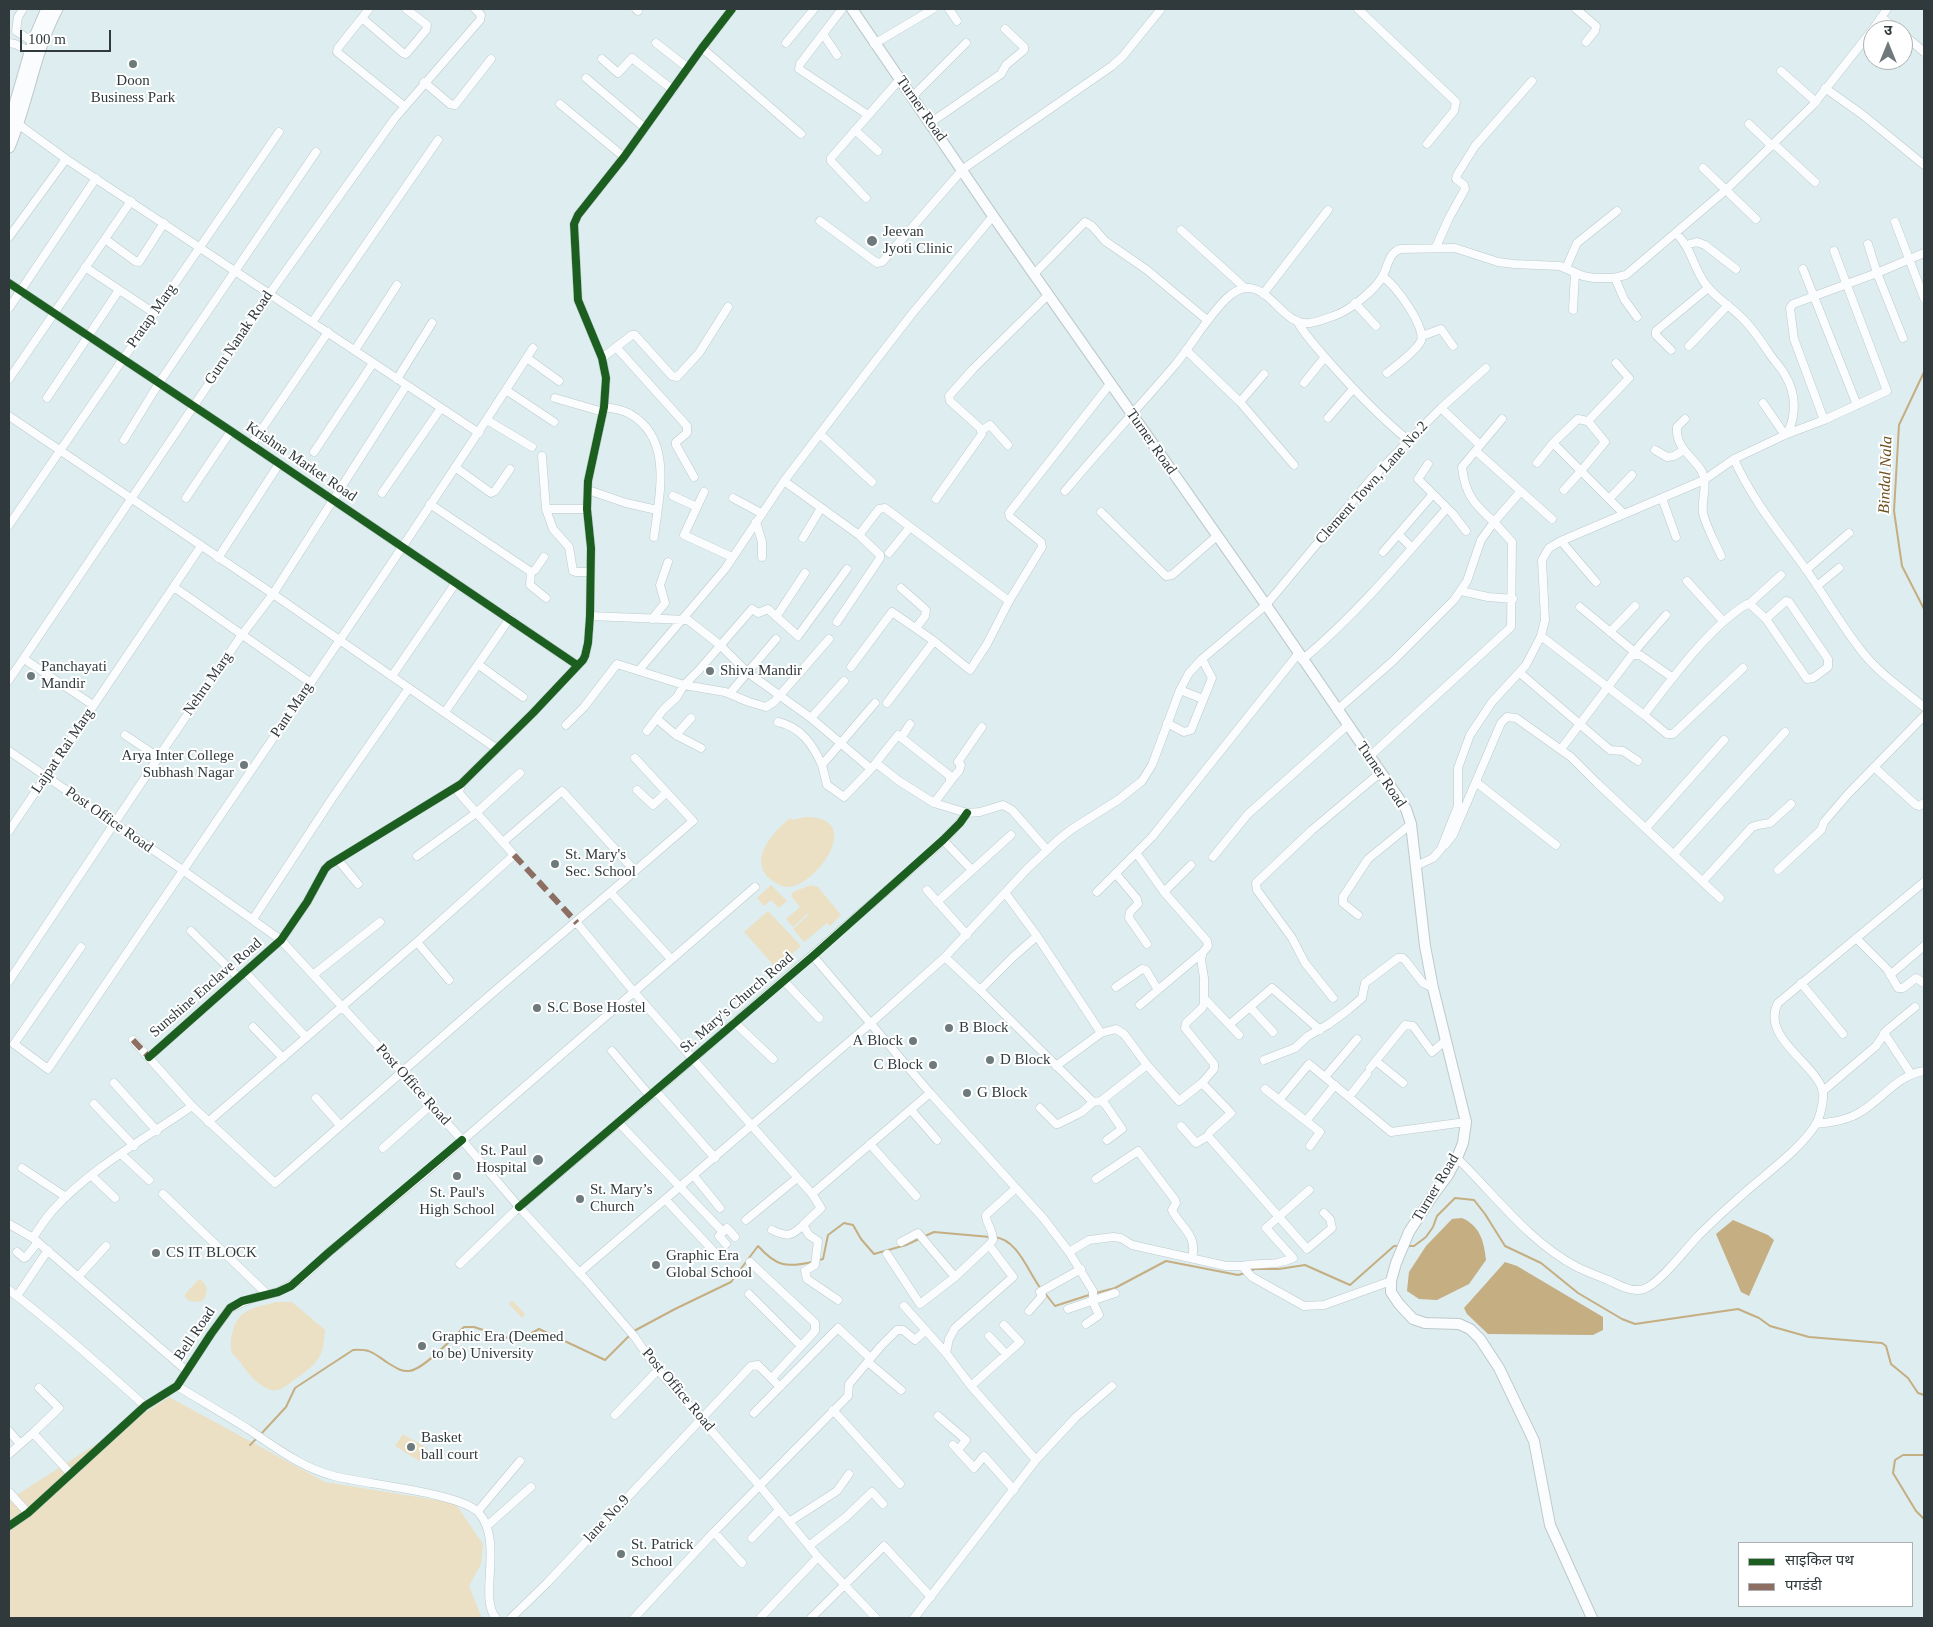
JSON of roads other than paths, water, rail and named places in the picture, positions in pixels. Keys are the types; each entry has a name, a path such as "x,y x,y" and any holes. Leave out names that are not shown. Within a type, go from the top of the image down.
{"highway":[{"path":"9,147 32,47 48,9"},
{"path":"14,125 42,42 57,9"}],"main road":[{"name":"Turner Road","path":"853,9 874,44 963,169 993,216 1266,605 1406,809 1411,824 1425,946 1433,988 1466,1122 1463,1142 1457,1158 1409,1232 1396,1262 1391,1281"},
{"path":"1391,1281 1391,1292 1414,1319 1426,1323 1459,1324 1470,1329 1480,1339 1499,1368 1534,1441 1550,1525 1592,1618"}],"street":[{"path":"23,9 18,17 16,31 9,41 32,47"},
{"path":"369,9 338,48 337,52 404,106"},
{"path":"362,18 406,54 426,30 427,25 406,9"},
{"name":"Guru Nanak Road","path":"9,680 270,293 404,106 480,20 481,15 475,9"},
{"path":"578,666 583,660 587,649 590,616 591,548 587,509 588,490 603,409 606,378 602,358 578,300 574,228 578,216 624,157 732,9"},
{"path":"786,43 814,9"},
{"path":"842,9 800,64 799,70 868,115"},
{"path":"874,44 933,9"},
{"path":"950,9 957,21"},
{"path":"820,220 877,262 882,262 963,169 1112,66 1123,56 1161,9"},
{"path":"1358,9 1456,102 1454,110 1427,144"},
{"path":"1576,9 1596,26 1595,31 1586,42"},
{"path":"1297,321 1317,322 1337,315 1355,303 1383,277 1396,250 1455,248 1489,259 1514,264 1566,268 1575,273 1594,278 1615,278 1626,275 1727,189 1816,102 1884,12"},
{"path":"930,122 1001,74 1006,65 1024,50 1024,47 1005,29"},
{"path":"16,31 32,47"},
{"path":"823,34 837,55"},
{"path":"656,43 688,68"},
{"path":"1913,43 1924,52"},
{"path":"912,97 966,44"},
{"path":"702,48 801,134"},
{"path":"602,59 618,73 632,58 673,90"},
{"path":"424,82 450,104 455,105 491,59"},
{"path":"1781,71 1816,102"},
{"path":"586,78 645,128"},
{"path":"866,198 831,161 832,156 900,79"},
{"path":"1436,248 1449,218 1465,189 1464,185 1456,179 1457,175 1475,146 1532,81"},
{"path":"1825,88 1924,163"},
{"path":"560,104 624,157"},
{"path":"1749,124 1815,182"},
{"path":"14,125 201,246 406,386 479,433"},
{"path":"855,130 878,151"},
{"name":"Pratap Marg","path":"9,525 279,132"},
{"path":"313,321 438,140"},
{"path":"124,440 159,383 235,269 316,152"},
{"path":"9,237 66,159"},
{"path":"1703,168 1727,189 1756,219"},
{"path":"9,308 96,178"},
{"path":"9,379 131,201"},
{"path":"1263,294 1328,210"},
{"path":"1566,268 1577,243 1618,211"},
{"path":"639,670 725,569 784,481 910,315 993,216"},
{"path":"1034,274 1085,222 1092,226 1105,242 1147,270 1207,320"},
{"path":"1895,222 1924,298"},
{"path":"104,239 139,262 164,223"},
{"path":"1181,230 1245,288 1256,290 1263,294 1297,321 1305,335 1353,389 1408,440"},
{"path":"1676,233 1686,245 1700,276 1708,288 1748,324 1786,376 1794,405 1794,418 1786,434"},
{"path":"1686,245 1698,242 1705,244 1736,269"},
{"path":"1868,244 1877,273 1904,338"},
{"path":"1441,849 1458,806 1458,768 1466,743 1484,713 1520,673 1541,636 1545,620 1542,560 1549,548 1561,540 1704,480 1734,459 1786,434 1884,394 1887,390 1845,285 1834,251"},
{"path":"1824,420 1794,339 1790,310 1793,304 1877,273 1924,253"},
{"path":"85,267 154,313"},
{"path":"1802,269 1857,405"},
{"path":"1573,310 1575,273"},
{"path":"1383,277 1397,289 1420,328 1422,336 1418,346 1387,373"},
{"path":"1615,278 1624,299 1637,318"},
{"name":"Krishna Market Road","path":"9,283 231,431 455,584 510,618 578,666"},
{"path":"355,350 397,285"},
{"path":"1065,491 1186,350 1207,320 1227,298 1245,288"},
{"path":"1671,350 1656,334 1656,331 1708,288"},
{"path":"47,398 119,290"},
{"path":"982,430 950,401 949,396 972,369 1048,295"},
{"path":"1355,303 1376,326"},
{"path":"1689,346 1728,305"},
{"path":"602,358 634,335 675,377 681,373 699,352 728,307"},
{"path":"397,379 432,323"},
{"path":"1422,336 1441,330 1453,346"},
{"path":"251,445 328,332"},
{"path":"616,347 687,426 687,433 676,444 694,477"},
{"name":"Pant Marg","path":"12,1042 48,1070 479,433 533,348"},
{"path":"1186,350 1240,402 1294,465"},
{"path":"1304,383 1325,357"},
{"path":"527,358 559,381"},
{"path":"314,452 373,363"},
{"path":"1588,422 1629,378 1616,363"},
{"name":"Clement Town, Lane No.2","path":"579,1273 872,1023 945,957 1047,850 1072,829 1118,800 1142,781 1152,765 1180,690 1189,673 1202,659 1266,605 1371,479 1441,408 1486,368"},
{"path":"1240,402 1264,374"},
{"path":"851,667 892,612 934,641 970,670 987,644 1009,601 1043,544 1010,517 1009,513 1110,384"},
{"name":"Nehru Marg","path":"9,981 241,636 273,594 406,386"},
{"path":"1328,418 1353,389"},
{"path":"506,390 554,422"},
{"path":"556,398 630,414 644,425 655,441 660,462 654,537"},
{"path":"1763,403 1786,434"},
{"path":"382,493 441,408"},
{"path":"1441,408 1478,448 1552,519"},
{"path":"9,416 273,594 497,749"},
{"path":"1369,757 1510,630 1512,624 1512,542 1474,504 1467,488 1462,467 1502,419"},
{"path":"1537,463 1578,419 1588,422 1605,442 1564,490"},
{"path":"1685,419 1676,430 1684,450 1701,470 1706,492 1703,514 1721,556"},
{"path":"487,420 532,447"},
{"path":"936,500 982,436 982,430 986,426 990,425 1008,444"},
{"path":"186,498 231,431"},
{"path":"820,434 872,482"},
{"path":"1553,444 1624,514"},
{"path":"1655,450 1667,457 1684,450"},
{"path":"542,456 546,509 553,530 569,547 574,570 576,572 590,572"},
{"path":"1734,459 1748,488 1863,654 1924,707"},
{"path":"218,558 279,464"},
{"path":"1428,464 1418,479 1447,508 1466,531"},
{"path":"455,467 491,493 494,492 510,469"},
{"path":"1609,499 1632,475"},
{"path":"784,481 859,535 879,553 880,558 837,622"},
{"path":"588,490 657,510"},
{"path":"1337,710 1393,660 1461,591 1467,581 1481,540 1521,491"},
{"path":"704,492 684,535 732,557"},
{"path":"1384,552 1433,494"},
{"path":"673,496 697,507"},
{"path":"733,498 762,512"},
{"path":"1662,498 1676,537"},
{"path":"430,504 531,572"},
{"path":"803,538 821,508"},
{"path":"859,535 880,508 885,508 1009,601"},
{"path":"1097,892 1136,854 1300,657 1329,637 1447,508"},
{"path":"546,509 587,509"},
{"path":"1101,512 1166,576 1172,575 1217,536"},
{"path":"756,522 762,542 762,556"},
{"path":"889,553 910,526"},
{"path":"1806,570 1849,533"},
{"path":"1399,534 1412,548"},
{"path":"1561,540 1596,582"},
{"name":"Lajpat Rai Marg","path":"9,831 201,546"},
{"path":"544,557 534,571 531,572 530,584 546,598"},
{"path":"652,619 665,603 660,585 668,562"},
{"path":"1817,586 1839,568"},
{"path":"647,730 677,698 684,685 752,609 758,614 768,609 798,636 847,569"},
{"path":"776,617 805,573"},
{"path":"1644,715 1673,678 1723,621 1749,604 1781,575"},
{"path":"1687,582 1723,621"},
{"path":"392,676 455,584"},
{"path":"174,587 241,636 311,683"},
{"path":"901,588 926,610 926,616 916,628"},
{"path":"1461,591 1488,598 1512,599"},
{"path":"1749,604 1766,619 1807,679 1813,678 1828,667 1828,660 1789,602 1786,601 1766,619"},
{"path":"1610,632 1635,606"},
{"path":"1580,607 1636,653 1673,678"},
{"path":"1561,749 1630,656 1636,653 1666,615"},
{"path":"590,616 688,620 720,645 747,672 813,720 841,744 873,766 934,803 967,813 980,812 1003,805 1012,810 1047,850"},
{"path":"445,712 510,618"},
{"path":"1541,636 1608,686 1667,734 1673,734 1743,668"},
{"path":"730,693 776,639"},
{"path":"566,725 584,707 617,664 684,685 730,693 749,702 766,707 770,705 829,639"},
{"path":"886,703 934,641"},
{"path":"24,659 93,705"},
{"path":"1167,723 1184,732 1190,731 1212,677 1202,659"},
{"path":"479,665 523,697"},
{"name":"Sunshine Enclave Road","path":"149,1056 281,940 307,902 325,869 460,784 578,666"},
{"path":"1520,673 1610,750 1623,751 1638,761"},
{"path":"805,737 813,720 844,681"},
{"path":"253,919 333,797 409,688"},
{"path":"1180,690 1203,699"},
{"path":"822,765 875,702"},
{"path":"1778,870 1821,830 1824,822 1924,716"},
{"path":"1416,866 1433,858 1453,835 1501,723 1507,717 1516,718 1561,749 1720,898"},
{"path":"676,735 691,718"},
{"path":"657,719 676,735 701,748"},
{"path":"778,722 793,728 805,737 815,750 822,765 827,785 844,797 873,766 898,735 949,774 951,780"},
{"path":"901,738 910,724"},
{"path":"1213,857 1248,814 1348,725"},
{"path":"934,803 959,771 962,766 958,762 982,727"},
{"path":"1674,854 1785,732"},
{"path":"126,735 158,758"},
{"path":"1646,828 1724,740"},
{"name":"Post Office Road","path":"9,751 281,940 402,1072 579,1273 632,1334 658,1370 818,1557 876,1618"},
{"path":"133,1040 192,1106 275,1184 340,1125 577,923 693,821 635,758"},
{"path":"1874,767 1916,805 1919,806 1924,802"},
{"path":"1333,998 1306,963 1292,938 1257,890 1256,883 1312,830 1381,772"},
{"path":"417,856 476,812 520,773"},
{"path":"1476,782 1556,845"},
{"path":"208,1122 417,942 514,855 459,793 460,784"},
{"path":"637,790 653,805 666,792"},
{"path":"503,842 562,791 635,871"},
{"path":"1702,881 1752,827 1770,824 1791,804"},
{"name":"St. Mary's Church Road","path":"460,1264 519,1207 813,956 943,840 967,813"},
{"path":"1358,915 1343,903 1343,896 1368,859 1411,824"},
{"path":"937,902 1011,835"},
{"path":"943,840 972,870"},
{"path":"1136,854 1164,892 1207,941 1208,946 1140,1005"},
{"path":"338,860 358,884"},
{"path":"1164,892 1191,865"},
{"path":"1116,874 1137,900 1137,905 1130,912 1129,916 1147,944"},
{"path":"1457,1158 1531,1233 1576,1267 1632,1290 1650,1286 1712,1222 1791,1152 1816,1124 1824,1098 1823,1091 1820,1082 1786,1045 1774,1018 1775,1008 1778,1003 1924,882"},
{"name":"Bell Road","path":"9,1526 28,1513 145,1406 177,1386 214,1328 230,1308 242,1301 278,1292 301,1279 328,1252 462,1140 755,887"},
{"path":"927,890 967,935"},
{"path":"611,893 671,959"},
{"path":"1006,894 1037,936 1101,1033"},
{"path":"313,975 380,922"},
{"path":"577,923 634,992 812,1194 821,1208 791,1235 784,1236 772,1230"},
{"path":"191,932 243,975 306,1037"},
{"path":"980,990 1037,936"},
{"path":"1856,938 1887,969 1894,984 1900,989 1916,978 1924,983"},
{"path":"417,942 449,980"},
{"path":"1890,975 1924,946"},
{"path":"12,1042 81,947"},
{"path":"1056,1066 1101,1033 1119,1030 1147,1066 1179,1101 1202,1083 1214,1069 1214,1066 1185,1028 1186,1023 1202,1008 1205,999 1204,978 1200,959 1202,952"},
{"path":"813,956 930,1093 1044,1220 1069,1252 1081,1269 1094,1295 1099,1314 1086,1324"},
{"path":"945,957 1056,1066 1097,1102 1105,1104 1122,1129 1107,1140"},
{"path":"1264,1060 1294,1048 1308,1036 1320,1030 1362,998 1366,984 1398,958 1405,960 1422,983 1433,988"},
{"path":"1116,987 1143,969 1158,990"},
{"path":"784,980 819,1018"},
{"path":"1801,982 1843,1034"},
{"path":"1230,1024 1272,988 1320,1030"},
{"path":"1205,999 1239,1034"},
{"path":"1250,1007 1273,1032"},
{"path":"1823,1091 1876,1046 1884,1033 1915,1007"},
{"path":"734,1022 773,1059"},
{"path":"1349,1097 1405,1025 1413,1026 1432,1052 1446,1041"},
{"path":"253,1027 283,1058"},
{"path":"1884,1033 1911,1074"},
{"path":"1325,1077 1357,1039"},
{"path":"612,1052 715,1158"},
{"path":"1376,1061 1403,1083"},
{"path":"1279,1100 1309,1064 1391,1132 1466,1122"},
{"path":"1040,1108 1058,1124 1082,1112 1147,1066"},
{"path":"1816,1124 1855,1116 1896,1083 1911,1074 1924,1071"},
{"path":"114,1083 157,1131"},
{"path":"1181,1126 1196,1143 1208,1136 1210,1132 1231,1114 1202,1083"},
{"path":"1306,1121 1335,1085"},
{"path":"1265,1090 1320,1132 1310,1146"},
{"path":"812,1194 930,1093"},
{"path":"316,1098 340,1125"},
{"path":"94,1104 134,1146"},
{"path":"382,1148 431,1105"},
{"path":"16,1252 24,1258 26,1257 52,1211 66,1197 121,1154 192,1106"},
{"path":"911,1110 938,1140"},
{"path":"618,1122 723,1232"},
{"path":"1208,1136 1307,1249 1332,1228 1330,1219 1324,1213"},
{"path":"870,1144 916,1196"},
{"path":"1096,1179 1138,1151 1176,1200 1172,1210 1192,1238 1194,1249 1192,1258"},
{"path":"121,1154 149,1180"},
{"path":"22,1168 66,1197"},
{"path":"92,1176 115,1198"},
{"path":"694,1176 720,1208"},
{"path":"746,1220 797,1178"},
{"path":"946,1353 949,1339 955,1328 1013,1277 992,1239 986,1215 1016,1188"},
{"path":"1245,1270 1251,1264 1278,1264 1292,1258 1266,1228 1309,1190"},
{"path":"163,1194 267,1294"},
{"path":"666,1200 717,1255"},
{"path":"9,1224 48,1250 187,1371"},
{"path":"803,1226 809,1235 818,1241 815,1261 805,1271 808,1279 838,1300"},
{"path":"726,1244 719,1236 727,1228 735,1237"},
{"path":"901,1242 918,1233 955,1277"},
{"path":"1069,1252 1089,1240 1116,1237 1132,1245 1245,1270 1287,1298 1304,1306 1324,1305 1391,1281"},
{"path":"887,1254 920,1304 955,1277 992,1239"},
{"path":"78,1277 106,1246"},
{"path":"17,1296 48,1250"},
{"path":"750,1262 815,1323 815,1330 772,1378 780,1387"},
{"path":"1030,1311 1042,1296 1043,1290 1081,1269"},
{"path":"9,1290 91,1356 145,1406"},
{"path":"1068,1309 1094,1295 1115,1293"},
{"path":"749,1294 801,1346"},
{"path":"904,1306 1036,1460"},
{"path":"971,1386 1020,1342 1004,1325"},
{"path":"754,1413 838,1328 901,1390"},
{"path":"634,1618 714,1532 848,1396 849,1384 897,1330 903,1330 915,1340 926,1330"},
{"path":"989,1336 1006,1354"},
{"name":"lane No.9","path":"511,1618 548,1583 753,1365 758,1365 772,1378"},
{"path":"615,1415 658,1370"},
{"path":"177,1386 286,1455 322,1473 363,1483 455,1499 478,1511 488,1525 491,1555 490,1596 492,1614 496,1618"},
{"path":"914,1618 1036,1460 1076,1417 1112,1386"},
{"path":"9,1454 59,1408 39,1388"},
{"path":"833,1410 900,1484"},
{"path":"938,1416 966,1440 955,1447 974,1468 984,1456 1014,1490"},
{"path":"9,1431 20,1444"},
{"path":"33,1433 70,1473"},
{"path":"478,1511 520,1460"},
{"path":"789,1522 838,1491 849,1474"},
{"path":"488,1525 531,1487"},
{"path":"9,1492 28,1513"},
{"path":"809,1546 846,1518 872,1492 883,1504"},
{"path":"752,1538 779,1510"},
{"path":"714,1532 742,1563"},
{"path":"811,1618 884,1546 931,1597"},
{"path":"760,1618 818,1557"},
{"path":"863,1618 870,1612"}],"waterway":[{"name":"Bindal Nala","path":"1924,372 1899,425 1894,511 1902,566 1924,609"},
{"path":"1407,1246 1414,1246 1426,1237 1433,1227 1437,1216 1455,1198 1474,1200 1505,1246 1541,1263 1578,1293 1622,1319 1635,1324 1738,1309 1759,1318 1770,1326 1809,1337 1882,1343 1886,1346 1891,1364 1908,1378 1918,1393 1924,1395"},
{"path":"819,1260 823,1259 828,1235 844,1223 853,1225 861,1239 874,1254 906,1245 919,1239"},
{"path":"925,1236 934,1232 990,1237"},
{"path":"994,1237 1002,1239 1016,1250 1041,1289"},
{"path":"634,1331 731,1282 758,1246 770,1258 782,1264 795,1265 812,1262"},
{"path":"1249,1271 1305,1265 1350,1285 1394,1246 1400,1246"},
{"path":"1096,1293 1115,1288 1166,1261 1238,1275 1245,1273"},
{"path":"1044,1292 1055,1306 1089,1295"},
{"path":"261,1434 286,1407 295,1388 353,1350 368,1351 398,1369 409,1371 430,1360 464,1327 474,1327 517,1341 539,1329 605,1360 631,1334"},
{"path":"250,1445 258,1437"},
{"path":"1924,1455 1903,1455 1895,1460 1893,1473 1916,1511 1924,1519"}],"place":[{"name":"Doon Business Park","path":"133,64"},
{"name":"Jeevan Jyoti Clinic","path":"872,241"},
{"name":"Shiva Mandir","path":"710,671"},
{"name":"Panchayati Mandir","path":"31,676"},
{"name":"Arya Inter College Subhash Nagar","path":"244,765"},
{"name":"St. Mary's Sec. School","path":"555,864"},
{"name":"S.C Bose Hostel","path":"537,1008"},
{"name":"B Block","path":"949,1028"},
{"name":"A Block","path":"913,1041"},
{"name":"D Block","path":"990,1060"},
{"name":"C Block","path":"933,1065"},
{"name":"G Block","path":"967,1093"},
{"name":"St. Paul Hospital","path":"538,1160"},
{"name":"St. Paul's High School","path":"457,1176"},
{"name":"St. Mary’s Church","path":"580,1199"},
{"name":"CS IT BLOCK","path":"156,1253"},
{"name":"Graphic Era Global School","path":"656,1265"},
{"name":"Graphic Era (Deemed to be) University","path":"422,1346"},
{"name":"Basket ball court","path":"411,1447"},
{"name":"St. Patrick School","path":"621,1554"}]}
